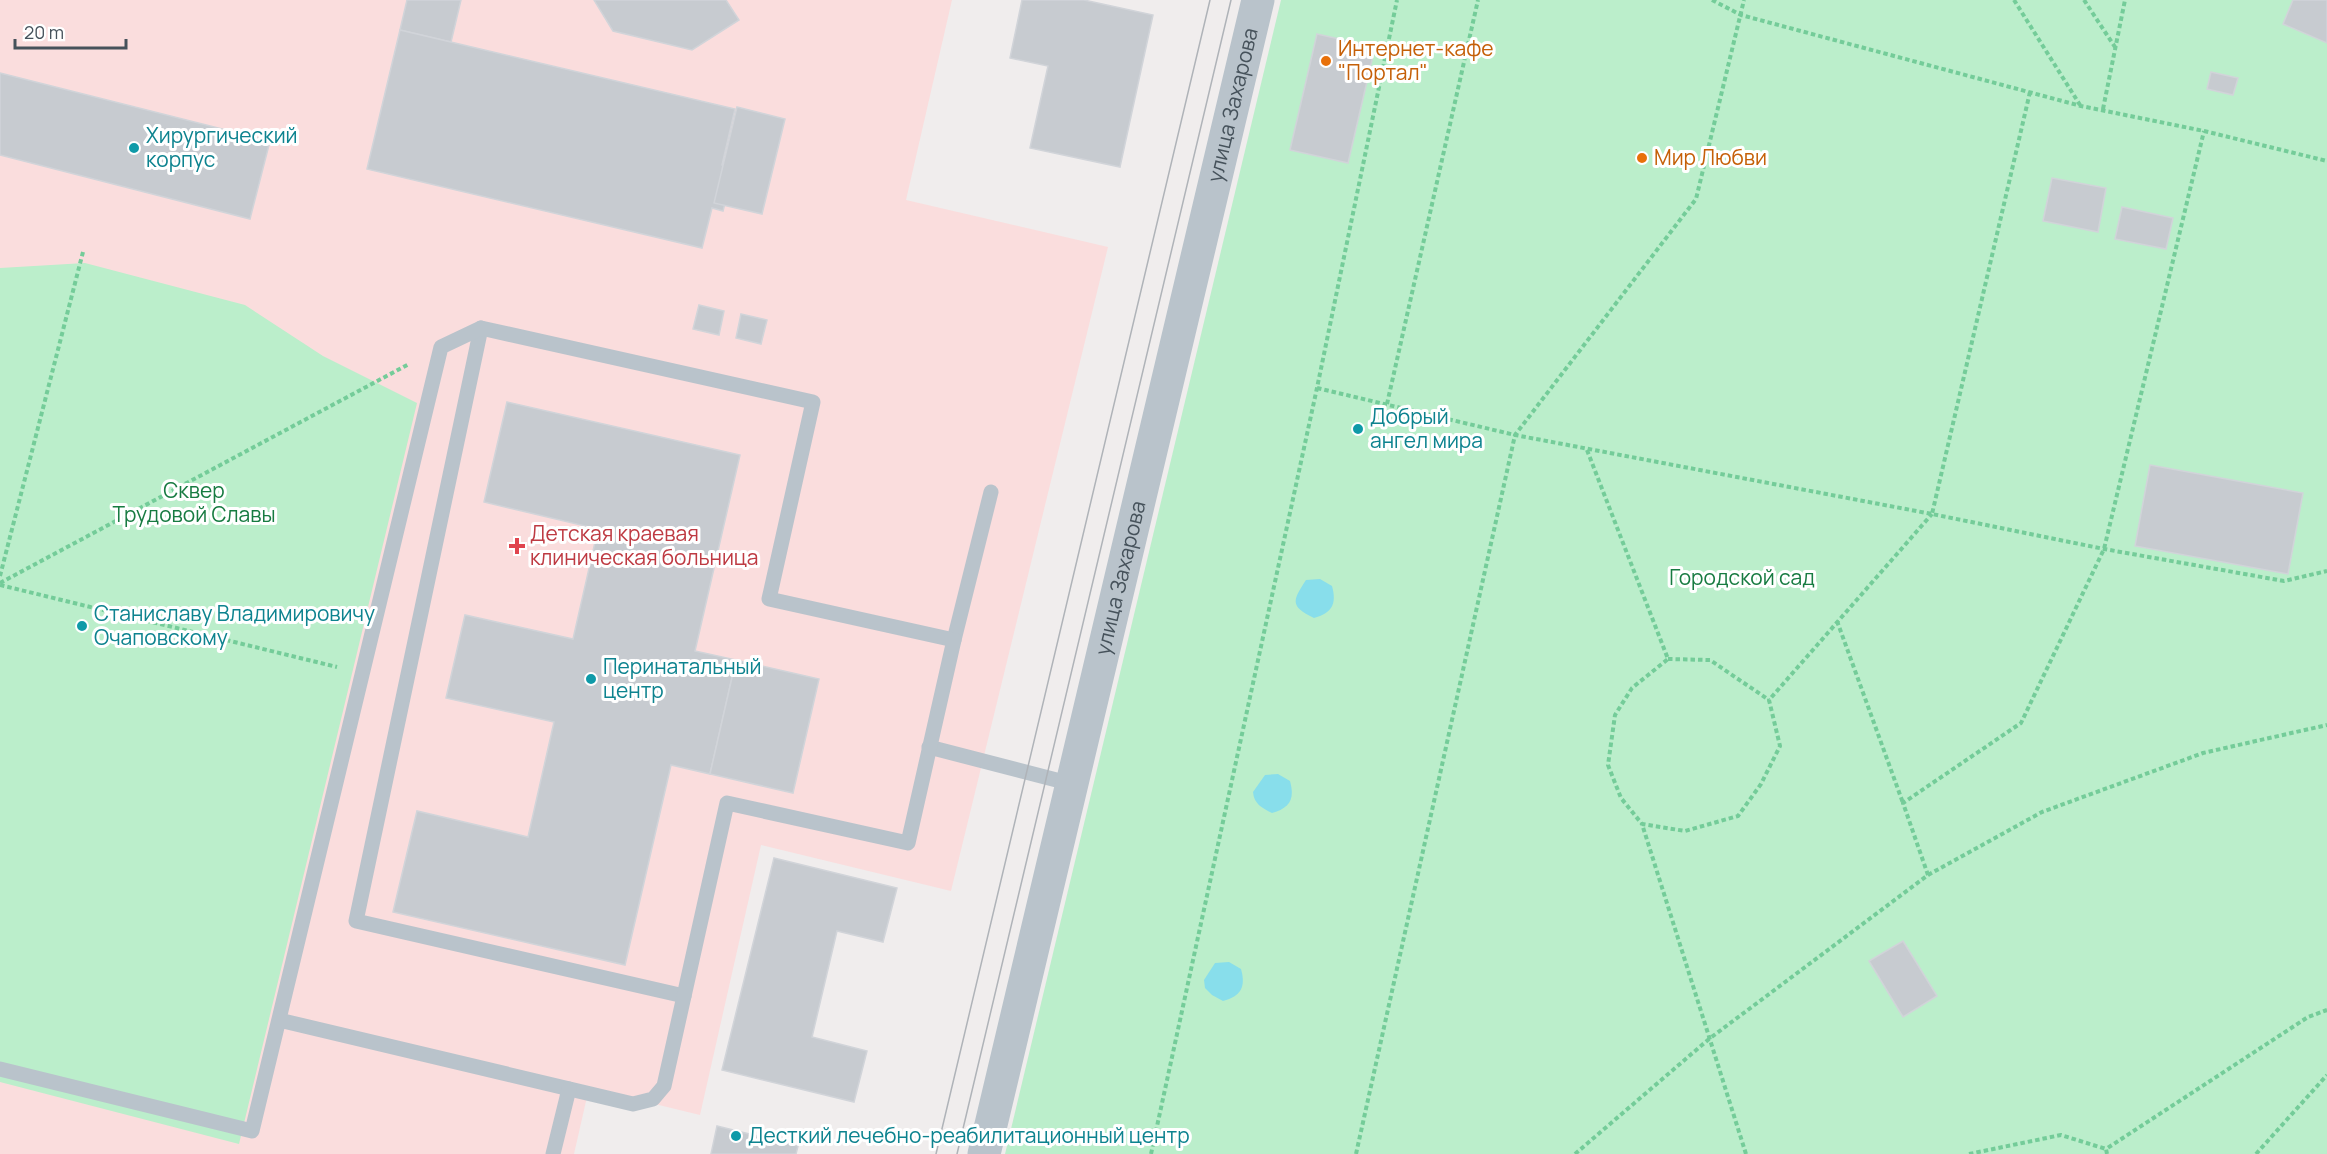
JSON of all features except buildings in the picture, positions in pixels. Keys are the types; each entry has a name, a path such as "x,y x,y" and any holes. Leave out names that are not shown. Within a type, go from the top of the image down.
{"street":[{"name":"улица Захарова","path":"984,1154 1258,0"}],"lane":[{"path":"481,328 356,921 684,996"},
{"path":"0,1069 252,1131 365,674 441,347 481,328 813,402 769,599 954,640"},
{"path":"279,1020 633,1104 653,1098 664,1086 728,803 908,843 954,640 991,492"},
{"path":"929,747 1072,784"},
{"path":"553,1154 569,1089"}],"path":[{"path":"1151,1154 1317,388 1397,0"},
{"path":"1387,404 1478,0"},
{"path":"1712,0 1741,15 2081,106 2204,131 2327,161"},
{"path":"1356,1154 1515,435 1696,199 1744,0"},
{"path":"2014,0 2081,106"},
{"path":"2084,0 2115,47"},
{"path":"2103,109 2125,0"},
{"path":"1769,699 1932,514 2030,92"},
{"path":"1903,803 2021,723 2104,549 2204,131"},
{"path":"0,576 83,252"},
{"path":"0,584 441,347"},
{"path":"1317,388 1515,435 2104,549 2284,581 2327,571"},
{"path":"1587,449 1668,659"},
{"path":"0,584 365,674"},
{"path":"1837,621 1928,875"},
{"path":"1642,824 1685,831 1738,816 1761,784 1780,746 1769,699 1710,660 1668,659 1632,688 1615,715 1608,765 1621,798 1642,824 1746,1154"},
{"path":"1575,1154 1709,1039 1928,875 2042,812 2203,753 2327,725"},
{"path":"1969,1154 2061,1135 2106,1151 2308,1017 2327,1010"},
{"path":"2256,1154 2327,1075"}],"shaded area":[{"name":"Детская краевая клиническая больница","path":"0,0 952,0 906,200 1108,247 951,891 761,845 700,1115 589,1088 574,1154 0,1154"}],"green space":[{"name":"Городской сад","path":"1281,0 2327,0 2327,1154 1005,1154"},
{"name":"Сквер Трудовой Славы","path":"85,263 245,305 323,356 417,403 239,1144 0,1082 0,268"}],"water":[{"path":"1320,579 1332,586 1334,598 1329,610 1314,618 1300,610 1296,598 1306,580"},
{"path":"1278,774 1290,781 1292,793 1287,805 1272,813 1257,803 1253,792 1265,775"},
{"path":"1229,962 1241,969 1243,981 1238,993 1223,1001 1205,988 1204,980 1215,963"}],"tram line":[{"path":"936,1154 1210,0"},
{"path":"957,1154 1231,0"}],"place":[{"name":"Интернет-кафе \"Портал\"","path":"1326,61"},
{"name":"Хирургический корпус","path":"134,148"},
{"name":"Мир Любви","path":"1642,158"},
{"name":"Добрый ангел мира","path":"1358,429"},
{"name":"Детская краевая клиническая больница","path":"517,546"},
{"name":"Станиславу Владимировичу Очаповскому","path":"82,626"},
{"name":"Перинатальный центр","path":"591,679"},
{"name":"Десткий лечебно-реабилитационный центр","path":"736,1136"}]}
